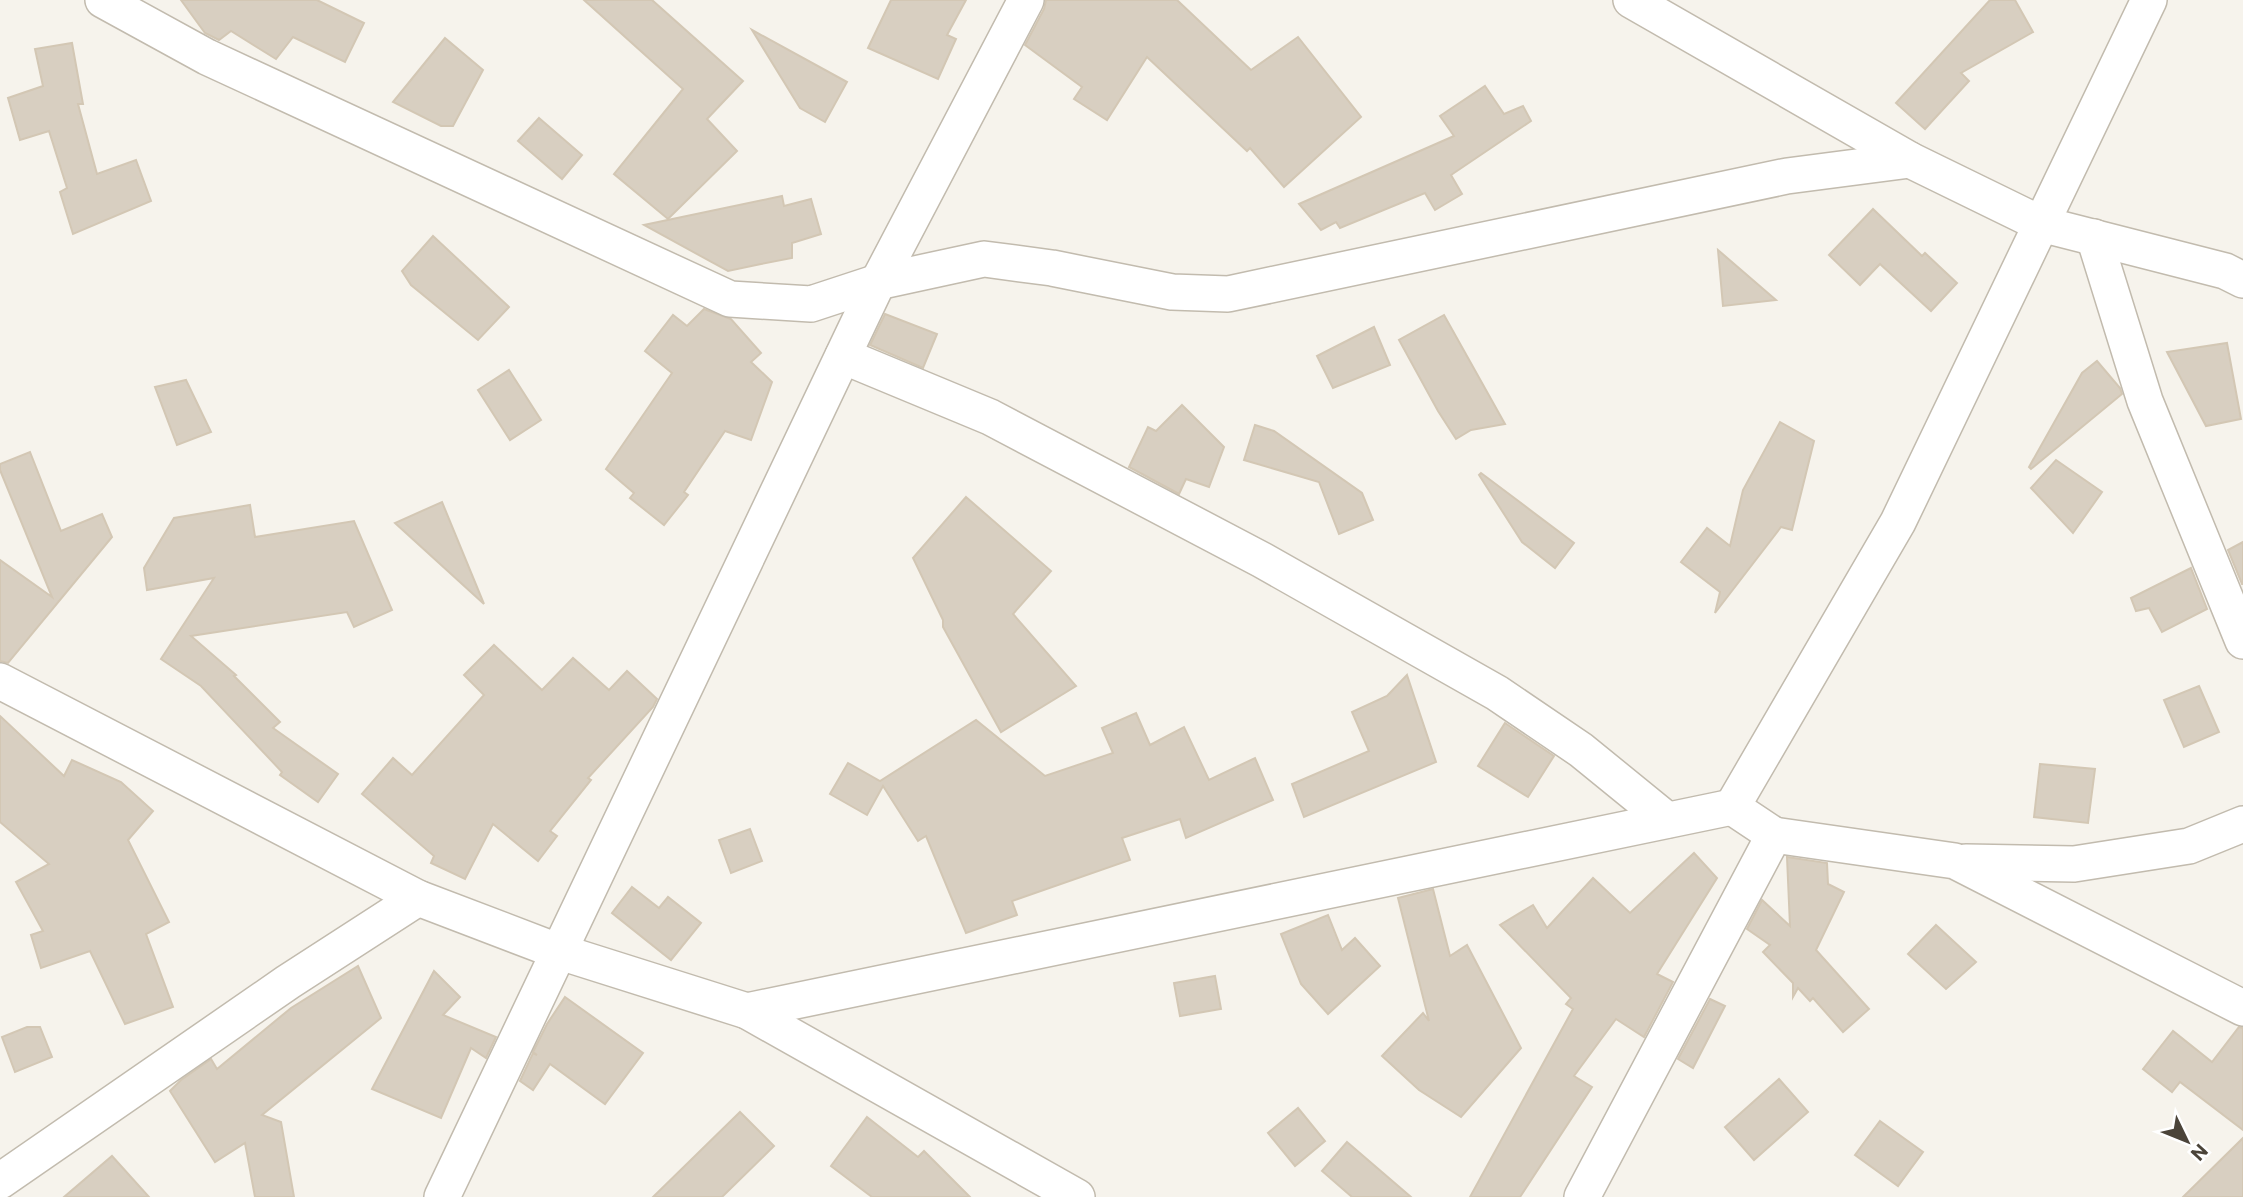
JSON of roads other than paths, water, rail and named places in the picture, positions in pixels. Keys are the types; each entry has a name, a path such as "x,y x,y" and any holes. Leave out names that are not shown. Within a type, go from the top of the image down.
{"street":[{"path":"103,0 206,57 730,299 811,304 878,282 984,259 1052,268 1172,292 1228,294 1787,176 1910,160"},
{"path":"442,1197 878,282 1026,0"},
{"path":"1631,0 1910,160 2041,224 2237,273"},
{"path":"1732,807 1898,522 2150,0"},
{"path":"2094,237 2145,401 2243,641"},
{"path":"843,356 990,417 1262,560 1497,693 1581,750 1667,820"},
{"path":"0,681 418,898 557,951 747,1012 1077,1197"},
{"path":"747,1012 1732,807 1774,835 1955,862 2074,864 2189,846 2243,824"},
{"path":"1582,1197 1774,835"},
{"path":"1955,862 2243,1008"},
{"path":"0,1181 289,982 418,898"}]}
